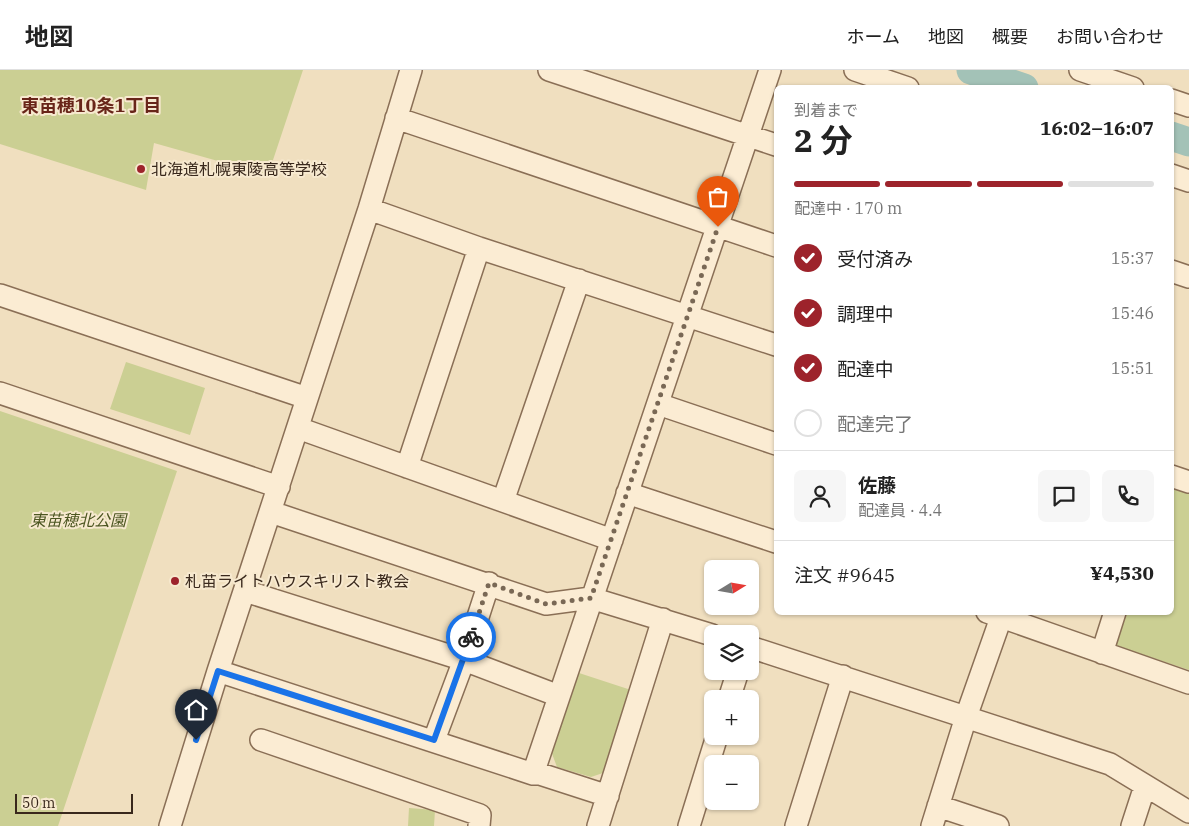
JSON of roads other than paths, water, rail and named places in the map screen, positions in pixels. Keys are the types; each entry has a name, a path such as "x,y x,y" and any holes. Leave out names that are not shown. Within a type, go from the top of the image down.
{"street":[{"path":"170,826 218,671 369,209 411,70"},
{"path":"549,70 774,144"},
{"path":"532,774 770,70"},
{"path":"855,70 899,85"},
{"path":"1080,70 1125,85"},
{"path":"1174,101 1189,106"},
{"path":"396,118 774,245"},
{"path":"1174,176 1189,181"},
{"path":"369,209 479,248 774,344"},
{"path":"406,467 479,248"},
{"path":"1174,273 1189,277"},
{"path":"503,502 579,280"},
{"path":"0,295 307,398"},
{"path":"0,393 279,487"},
{"path":"658,404 774,443"},
{"path":"298,428 612,540"},
{"path":"1174,477 1189,482"},
{"path":"627,493 774,541"},
{"path":"271,512 489,583 546,604 591,598 704,632"},
{"path":"434,740 464,660 489,583"},
{"path":"244,591 464,660 559,696"},
{"path":"997,615 935,816 998,826"},
{"path":"1000,615 1189,684"},
{"path":"1102,653 1113,615"},
{"path":"598,826 663,619"},
{"path":"759,650 1110,764 1189,812"},
{"path":"218,671 434,740 532,774 540,774 608,796"},
{"path":"796,826 843,676"},
{"path":"261,740 480,815 479,826"},
{"path":"689,826 714,745"},
{"path":"1132,826 1145,786"}],"waterway":[{"path":"971,70 1015,85"},
{"path":"1174,137 1189,142"}],"place":[{"name":"北海道札幌東陵高等学校","path":"141,169"},
{"name":"札苗ライトハウスキリスト教会","path":"175,581"}],"district":[{"name":"東苗穂10条1丁目","path":"91,106"}],"park label":[{"name":"東苗穂北公園","path":"78,520"}]}
